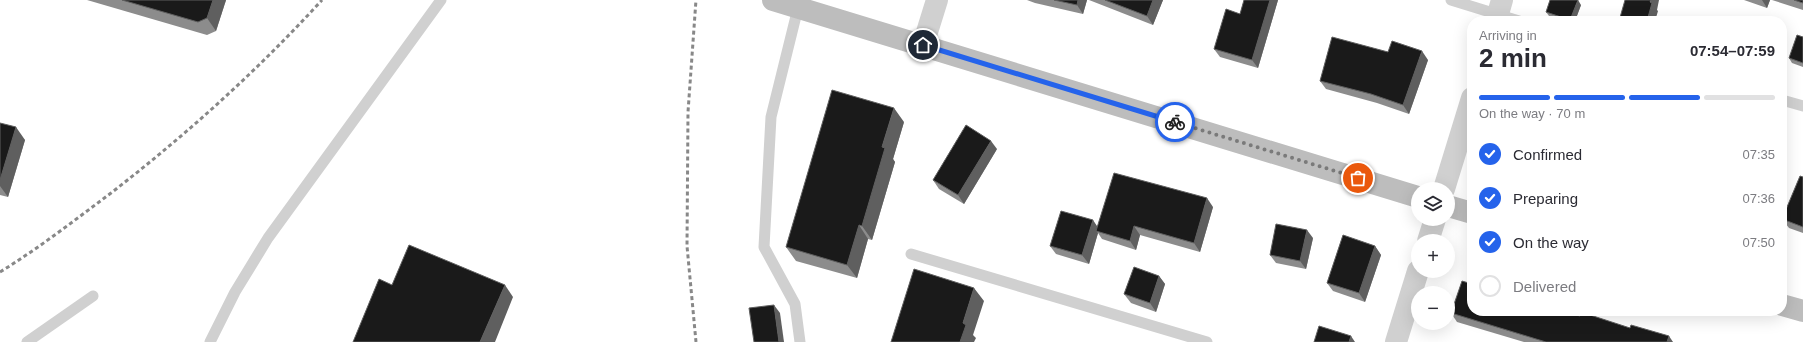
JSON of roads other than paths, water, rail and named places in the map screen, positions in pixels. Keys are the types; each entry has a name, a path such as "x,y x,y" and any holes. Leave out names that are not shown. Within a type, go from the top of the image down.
{"street":[{"path":"773,0 1411,195"},
{"path":"923,45 937,0"},
{"path":"1446,182 1467,114"},
{"path":"1455,208 1467,212"},
{"path":"1396,342 1416,278"},
{"path":"1787,307 1803,312"}],"lane":[{"path":"210,342 235,292 268,238 440,0"},
{"path":"1451,0 1508,16"},
{"path":"798,8 771,117 764,247 794,304 800,342"},
{"path":"1787,101 1803,106"},
{"path":"912,254 1207,342"},
{"path":"27,342 93,296"}],"railway":[{"path":"0,272 70,224 167,148 247,77 322,0"},
{"path":"696,0 688,112 687,246 696,342"}]}
